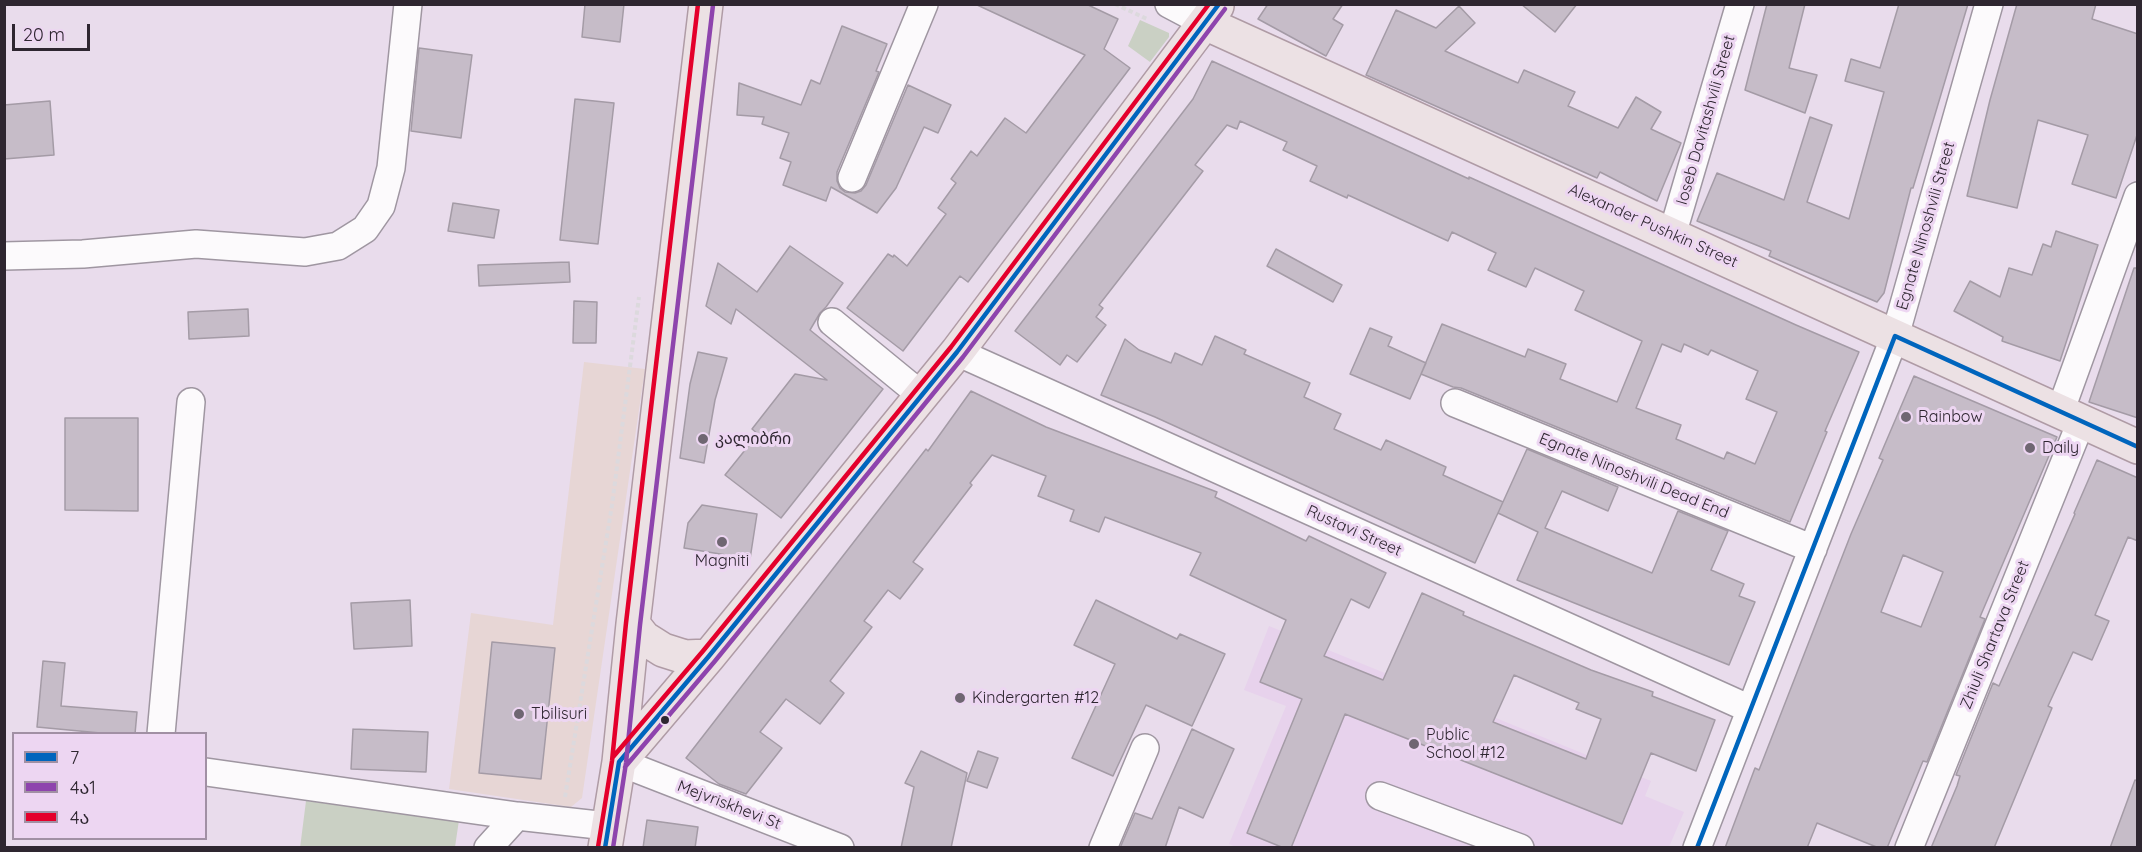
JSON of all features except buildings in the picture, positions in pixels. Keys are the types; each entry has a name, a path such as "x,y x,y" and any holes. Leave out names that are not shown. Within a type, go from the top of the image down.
{"main road":[{"path":"606,837 619,762 705,4"},
{"path":"619,762 709,656 957,352 1212,14"},
{"name":"Alexander Pushkin Street","path":"1212,14 1672,235 2138,447"},
{"path":"633,624 644,638 663,650 685,657 709,656"}],"street":[{"path":"4,256 82,254 196,244 305,252 338,246 365,229 381,206 391,168 408,4"},
{"path":"852,178 924,4"},
{"name":"Alexander Pushkin Street","path":"1169,4 1212,14"},
{"name":"Ioseb Davitashvili Street","path":"1672,235 1740,4"},
{"name":"Egnate Ninoshvili Street","path":"1697,848 1895,336 1989,4"},
{"name":"Zhiuli Shartava Street","path":"1909,848 2071,417 2138,196"},
{"path":"832,322 921,395"},
{"name":"Rustavi Street","path":"957,352 1750,709"},
{"path":"161,732 191,402"},
{"name":"Egnate Ninoshvili Dead End","path":"1455,403 1813,549"},
{"path":"1103,848 1145,748"},
{"name":"Mejvriskhevi St","path":"619,762 840,848"},
{"path":"207,772 517,816 561,820 606,837"},
{"path":"1380,796 1520,848"},
{"path":"488,848 517,816"}],"path":[{"path":"561,820 612,505 639,296"}],"shaded area":[{"path":"1140,20 1169,33 1169,37 1150,62 1128,46"},
{"path":"584,362 645,369 582,798 571,807 449,789 471,613 553,625"},
{"name":"Public School #12","path":"1269,626 1651,781 1645,796 1684,812 1669,847 1238,848 1229,844 1286,706 1244,690"},
{"path":"306,801 459,820 455,847 300,848"}],"transit line":[{"name":"4ა","path":"598,847 612,761 698,4"},
{"name":"4ა","path":"613,757 703,651 951,347 1209,4"},
{"name":"7","path":"605,848 619,762 709,656 957,352 1219,4"},
{"name":"4ა1","path":"613,848 626,763 640,625 713,5"},
{"name":"4ა1","path":"625,767 715,661 963,357 1225,9"},
{"name":"7","path":"1697,848 1895,336 2138,447"}],"place":[{"name":"Rainbow","path":"1906,417"},
{"name":"კალიბრი","path":"703,439"},
{"name":"Daily","path":"2030,448"},
{"name":"Magniti","path":"722,542"},
{"name":"Kindergarten #12","path":"960,698"},
{"name":"Tbilisuri","path":"519,714"},
{"name":"Public School #12","path":"1414,744"}]}
